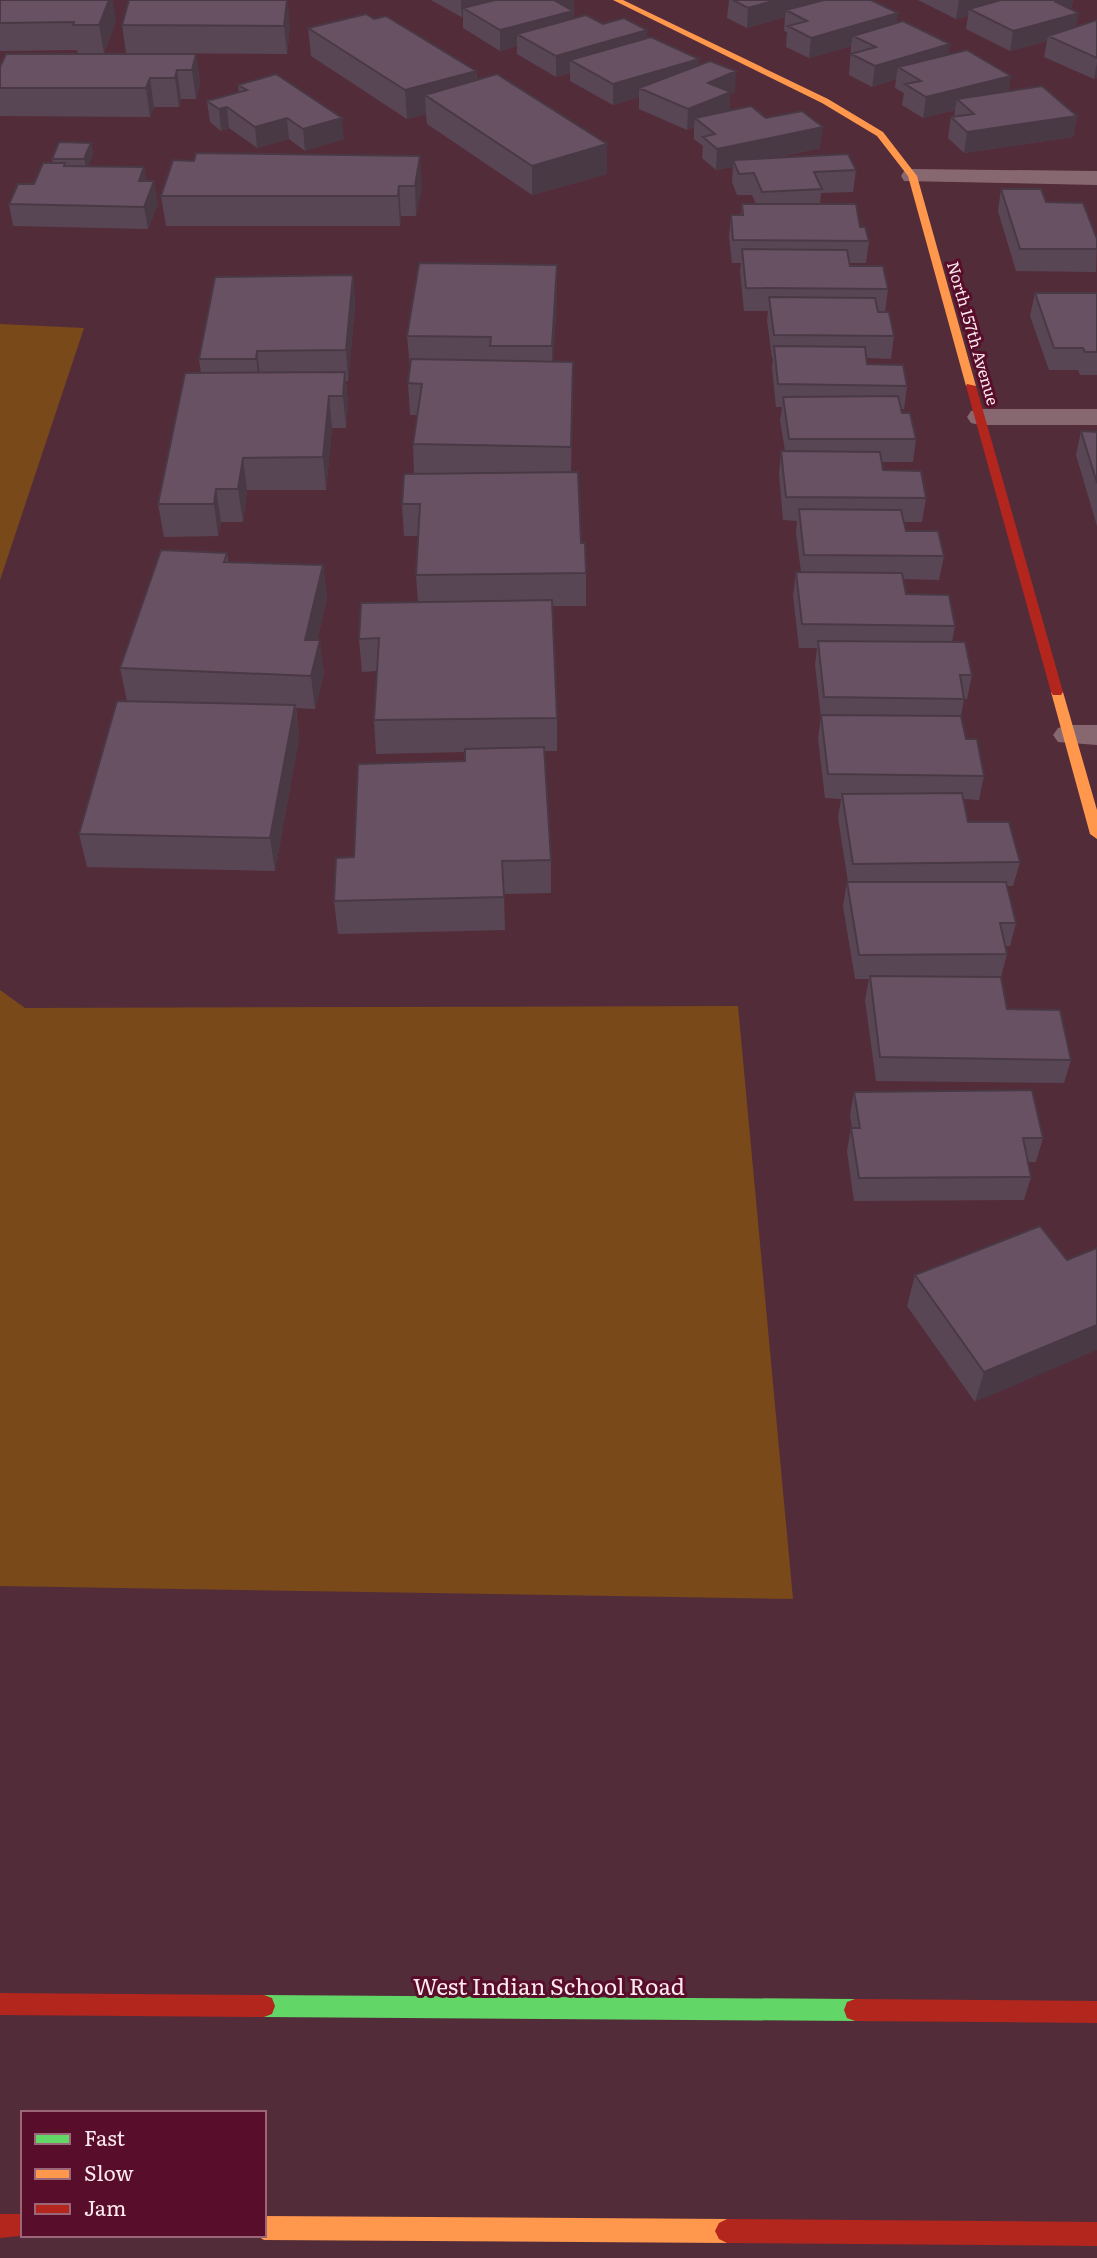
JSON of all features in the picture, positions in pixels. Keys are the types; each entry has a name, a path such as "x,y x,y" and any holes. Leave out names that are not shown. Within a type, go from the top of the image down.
{"street":[{"name":"North 157th Avenue","path":"617,0 825,101 880,134 912,176 980,417 1083,735 1097,834"},
{"path":"912,176 1097,178"},
{"path":"980,417 1097,417"},
{"name":"West Indian School Road","path":"0,2004 1097,2012"},
{"path":"0,2226 21,2226"},
{"path":"266,2228 1097,2234"}],"shaded area":[{"path":"0,324 84,328 0,580"},
{"path":"0,990 25,1008 738,1006 793,1599 0,1586"}],"building":[{"path":"0,0 109,0 99,25 73,25 74,22 0,23"},
{"path":"129,0 287,0 284,26 122,25"},
{"path":"495,0 554,0 573,11 500,30 463,8"},
{"path":"733,0 777,0 748,8"},
{"path":"824,0 871,0 898,13 811,38 788,26 807,21 786,10"},
{"path":"1001,0 1064,0 1056,2 1079,13 1013,31 969,9"},
{"path":"366,14 374,19 386,16 476,71 405,90 308,28"},
{"path":"586,15 603,24 624,18 647,30 556,56 517,34"},
{"path":"1097,20 1097,58 1048,36"},
{"path":"903,21 950,44 875,66 851,54 876,47 853,36"},
{"path":"651,37 699,59 613,84 570,60"},
{"path":"967,50 1011,76 926,97 905,84 921,81 898,67"},
{"path":"6,54 196,54 192,70 177,70 175,78 150,78 146,88 0,88 0,67"},
{"path":"710,61 736,71 708,83 731,92 688,109 639,88"},
{"path":"276,74 342,118 303,129 287,118 255,127 227,107 219,109 207,101 247,90 238,85"},
{"path":"497,74 607,144 532,166 425,95"},
{"path":"1042,86 1077,116 967,132 951,117 974,114 957,99"},
{"path":"751,106 766,118 802,111 823,127 717,149 703,137 715,134 695,118"},
{"path":"59,142 91,143 84,159 52,159"},
{"path":"196,153 420,156 415,186 399,186 398,196 161,196 173,160 194,161"},
{"path":"848,154 856,170 814,172 822,189 762,192 754,173 739,174 733,160"},
{"path":"43,163 65,163 64,166 144,167 139,181 154,181 144,207 9,204 18,184 34,184"},
{"path":"1001,189 1041,189 1046,202 1083,203 1097,239 1097,249 1020,249"},
{"path":"742,204 856,204 860,227 865,227 869,241 733,240 731,215 743,215"},
{"path":"742,249 847,250 850,266 883,266 888,289 746,288"},
{"path":"419,263 557,265 552,346 490,346 491,337 407,336"},
{"path":"353,275 346,350 257,351 256,359 199,359 215,277"},
{"path":"1035,293 1097,293 1097,352 1085,352 1083,348 1054,348"},
{"path":"769,297 875,298 878,312 889,312 894,336 774,335"},
{"path":"774,346 865,347 867,364 903,365 907,386 778,384"},
{"path":"411,359 573,362 571,447 413,444 422,384 408,383"},
{"path":"345,372 343,396 329,396 323,457 243,458 238,489 216,489 214,504 158,504 185,373"},
{"path":"898,396 902,413 910,413 916,439 789,439 783,397"},
{"path":"1081,431 1097,432 1097,483"},
{"path":"781,451 880,452 883,470 921,471 926,498 786,497"},
{"path":"578,472 581,543 585,543 586,573 416,575 420,504 402,504 404,474"},
{"path":"799,509 901,510 906,531 938,531 944,556 804,555"},
{"path":"161,550 227,553 224,562 323,565 305,640 320,640 311,676 120,668"},
{"path":"796,572 902,573 906,594 949,595 955,626 802,624"},
{"path":"552,600 557,718 374,720 379,638 359,639 361,603"},
{"path":"818,641 965,642 972,675 960,675 964,699 824,697"},
{"path":"117,701 295,705 270,838 79,834"},
{"path":"821,715 961,716 966,739 977,739 984,776 828,774"},
{"path":"544,747 551,860 502,861 504,897 334,901 336,858 354,857 358,764 465,761 465,749"},
{"path":"962,793 968,822 1009,822 1020,862 853,864 842,794"},
{"path":"847,882 1006,882 1016,923 1000,923 1007,954 859,955"},
{"path":"870,976 1001,977 1007,1009 1060,1010 1071,1060 880,1057"},
{"path":"1032,1090 1043,1138 1023,1138 1031,1177 859,1178 851,1128 860,1128 854,1092"},
{"path":"1040,1226 1067,1260 1097,1248 1097,1325 984,1372 915,1275"}],"traffic: fast":[{"path":"264,2006 855,2010"}],"traffic: slow":[{"path":"617,0 825,101 880,134 912,176 971,386"},
{"path":"1057,692 1097,834"},
{"path":"266,2228 727,2231"}],"traffic: jam":[{"path":"971,386 1057,692"},
{"path":"0,2004 264,2006"},
{"path":"855,2010 1097,2012"},
{"path":"0,2226 21,2226"},
{"path":"727,2231 1097,2234"}]}
